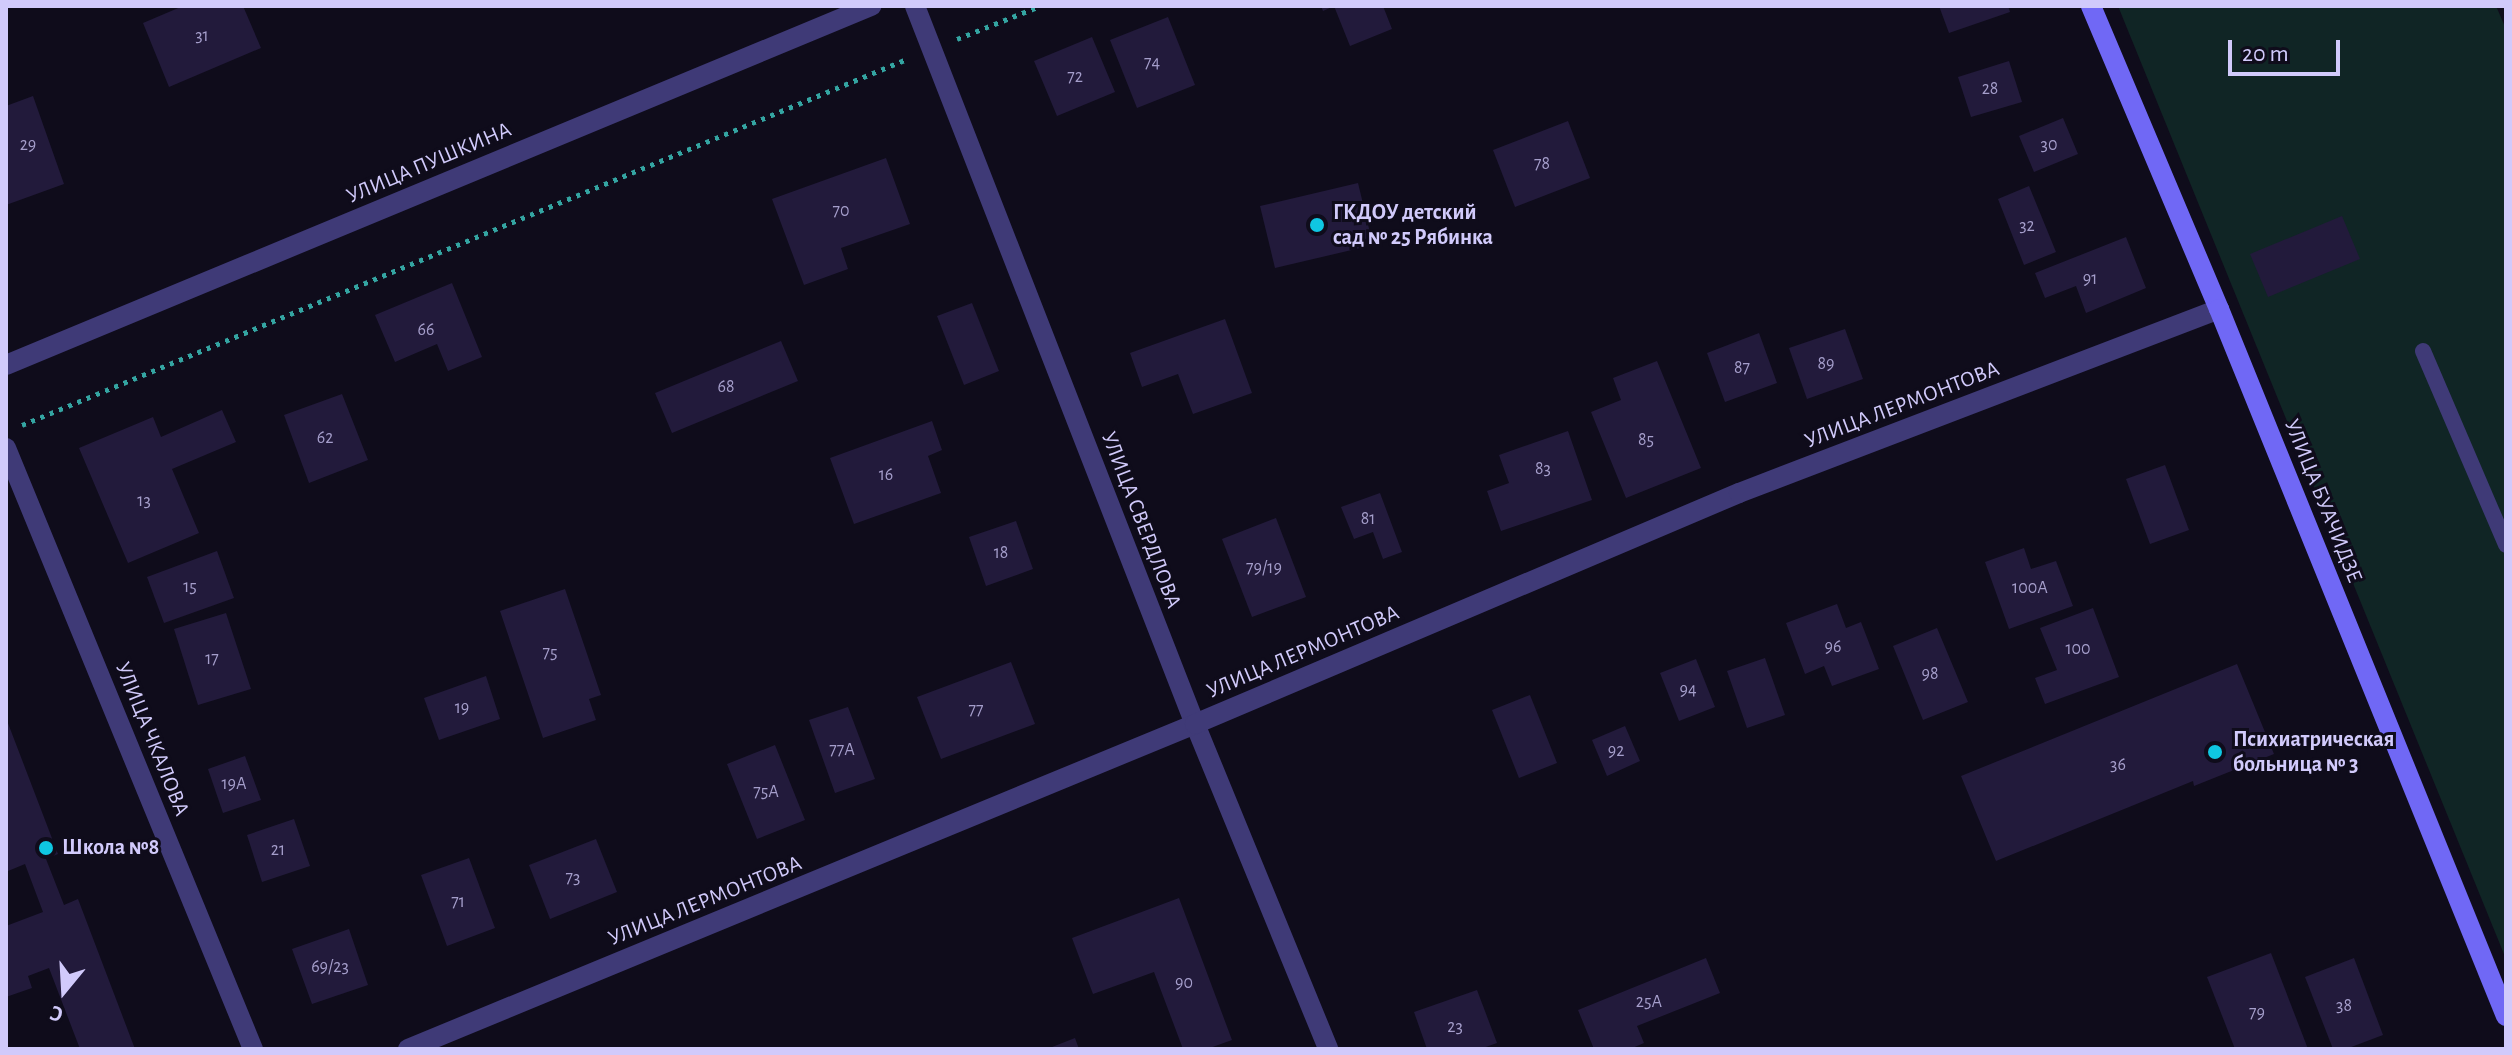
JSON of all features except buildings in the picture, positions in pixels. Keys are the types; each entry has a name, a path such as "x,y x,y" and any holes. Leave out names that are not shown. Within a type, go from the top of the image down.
{"main road":[{"name":"УЛИЦА БУАЧИДЗЕ","path":"2091,6 2219,309 2506,1016"}],"street":[{"name":"УЛИЦА ПУШКИНА","path":"6,365 871,6"},
{"name":"УЛИЦА СВЕРДЛОВА","path":"915,6 1195,724 1328,1049"},
{"name":"УЛИЦА ЛЕРМОНТОВА","path":"408,1049 1195,724 1739,493 2219,309"},
{"name":"УЛИЦА ЧКАЛОВА","path":"6,448 253,1049"}],"lane":[{"path":"2423,351 2506,545"}],"path":[{"path":"21,426 1040,6"}],"green space":[{"path":"2118,6 2496,6 2506,29 2506,959"}],"place":[{"name":"ГКДОУ детский сад № 25 Рябинка","path":"1317,225"},
{"name":"Психиатрическая больница № 3","path":"2215,752"},
{"name":"Школа №8","path":"46,848"}]}
